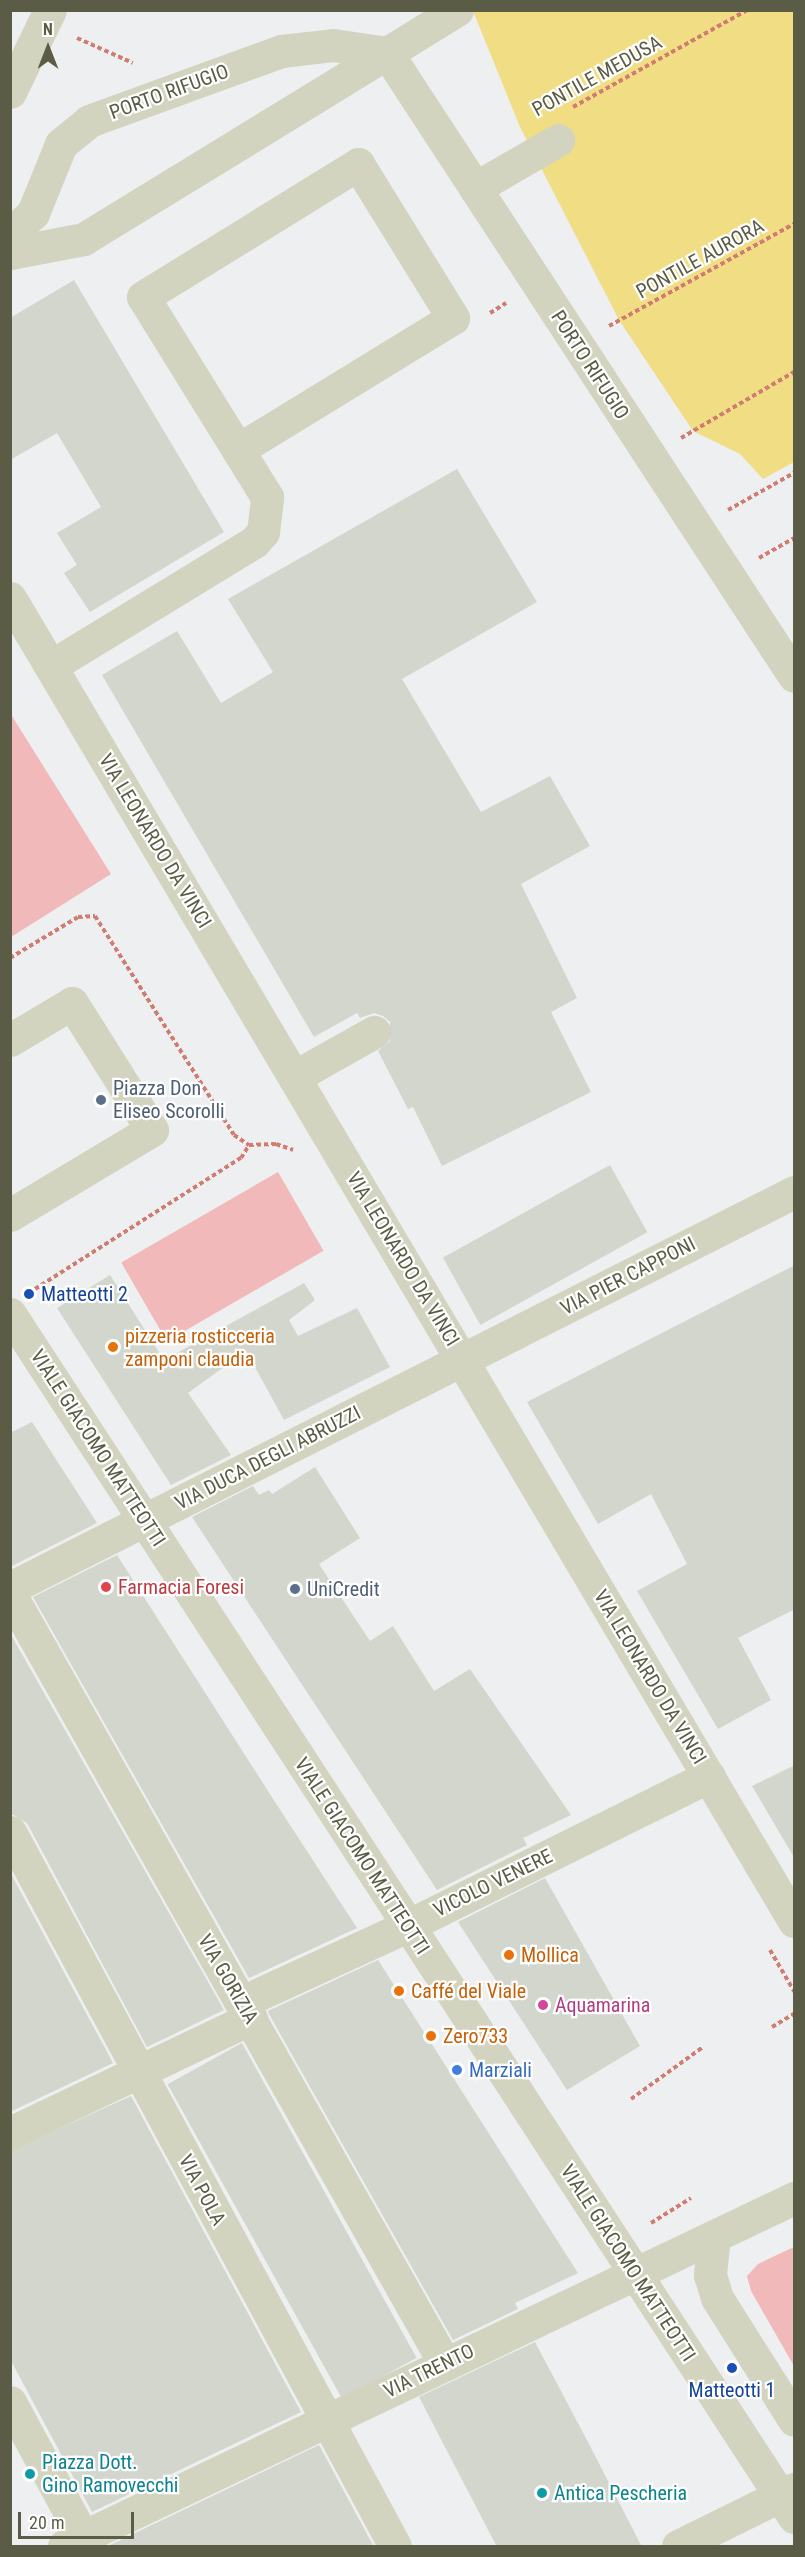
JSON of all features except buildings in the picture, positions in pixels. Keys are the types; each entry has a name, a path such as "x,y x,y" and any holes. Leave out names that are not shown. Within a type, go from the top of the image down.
{"street":[{"path":"10,253 84,239 457,10"},
{"path":"10,92 60,23"},
{"name":"PORTO RIFUGIO","path":"10,234 33,213 61,144 89,121 281,51 333,45 387,53 795,676"},
{"path":"475,188 561,126"},
{"path":"51,666 254,542 263,532 267,497 143,297 358,164 453,318 238,450"},
{"name":"VIA LEONARDO DA VINCI","path":"10,598 795,1921"},
{"path":"10,1040 72,1003 152,1130 10,1215"},
{"path":"294,1077 374,1032"},
{"name":"VIA PIER CAPPONI","path":"462,1360 795,1192"},
{"name":"VIALE GIACOMO MATTEOTTI","path":"10,1314 634,2272 790,2501"},
{"name":"VIA DUCA DEGLI ABRUZZI","path":"10,1588 462,1360"},
{"name":"VIA GORIZIA","path":"10,1594 445,2364"},
{"name":"VICOLO VENERE","path":"10,2133 139,2072 246,2010 407,1926 709,1776"},
{"name":"VIA POLA","path":"10,1832 395,2547"},
{"name":"VIA TRENTO","path":"78,2543 634,2272 795,2198"},
{"path":"714,2236 710,2275 717,2298 795,2420"},
{"path":"10,2402 78,2543"},
{"path":"678,2547 790,2501"}],"path":[{"name":"PONTILE MEDUSA","path":"561,126 747,10"},
{"path":"60,23 132,63"},
{"name":"PONTILE AURORA","path":"619,320 795,224"},
{"path":"453,318 475,323 537,283"},
{"path":"693,431 795,372"},
{"path":"696,528 795,473"},
{"path":"11,958 78,917 95,916 234,1135 249,1145 286,1147 294,1150 300,1160"},
{"path":"35,1289 241,1158 249,1145"},
{"path":"772,2026 795,2014"},
{"path":"631,2099 703,2047"},
{"path":"647,2225 691,2198"}],"shaded area":[{"path":"473,11 794,11 794,462 763,479 740,454 693,431 619,320 520,127"},
{"path":"10,713 111,874 11,937 10,937"},
{"path":"278,1172 323,1251 167,1341 121,1262"},
{"path":"794,2247 794,2366 751,2291 747,2276 758,2264"}],"place":[{"name":"Piazza Don Eliseo Scorolli","path":"101,1100"},
{"name":"Matteotti 2","path":"29,1294"},
{"name":"pizzeria rosticceria zamponi claudia","path":"113,1347"},
{"name":"Farmacia Foresi","path":"106,1587"},
{"name":"UniCredit","path":"295,1589"},
{"name":"Mollica","path":"509,1955"},
{"name":"Caffé del Viale","path":"399,1991"},
{"name":"Aquamarina","path":"543,2005"},
{"name":"Zero733","path":"431,2036"},
{"name":"Marziali","path":"457,2070"},
{"name":"Matteotti 1","path":"732,2368"},
{"name":"Piazza Dott. Gino Ramovecchi","path":"30,2474"},
{"name":"Antica Pescheria","path":"542,2493"}]}
